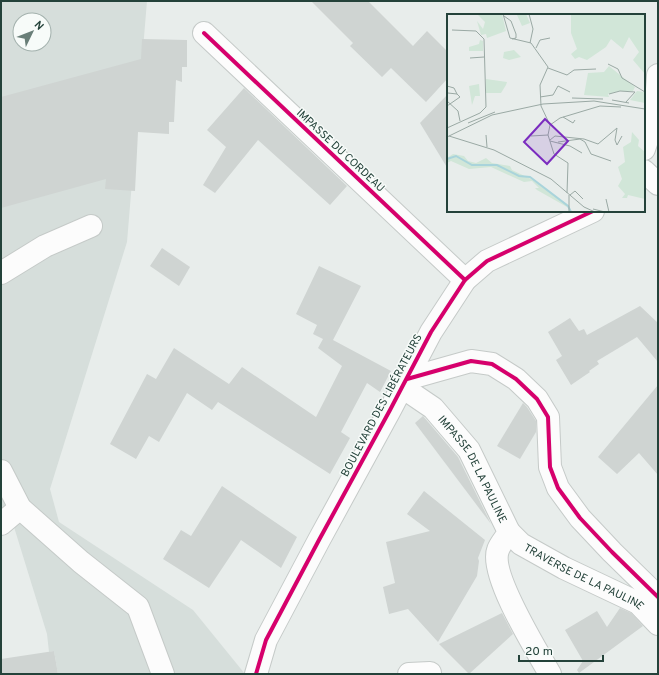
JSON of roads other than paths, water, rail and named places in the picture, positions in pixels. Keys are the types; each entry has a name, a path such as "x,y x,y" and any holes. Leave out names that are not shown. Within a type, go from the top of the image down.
{"street":[{"name":"IMPASSE DU CORDEAU","path":"204,33 466,280"},
{"path":"645,146 654,117 658,75"},
{"path":"645,172 658,184"},
{"name":"BOULEVARD DES LIBÉRATEURS","path":"256,674 266,640 319,540 431,332 466,280 488,261 592,212"},
{"path":"1,273 45,246 91,226"},
{"path":"404,383 471,361 492,364 516,379 537,398 548,416 550,467 558,488 580,518 658,597"},
{"name":"IMPASSE DE LA PAULINE","path":"404,383 432,408 469,450 509,532 497,551 498,566 504,589 550,674"},
{"path":"1,471 20,508 81,562 138,607 163,674"},
{"path":"1,524 20,508"},
{"name":"TRAVERSE DE LA PAULINE","path":"509,532 521,544 564,568 638,603 658,624"}]}
